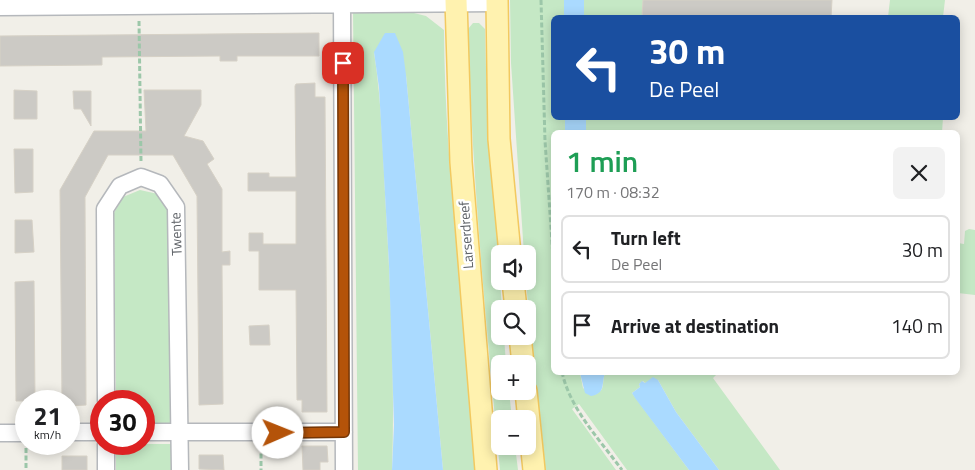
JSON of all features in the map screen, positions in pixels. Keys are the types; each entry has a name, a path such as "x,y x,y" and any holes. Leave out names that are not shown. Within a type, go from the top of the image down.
{"main road":[{"path":"497,1 499,139 509,245"},
{"name":"Larserdreef","path":"456,2 462,172 486,470"},
{"path":"527,400 534,470"}],"street":[{"path":"0,7 497,1"},
{"path":"342,2 344,470"},
{"path":"106,390 104,209 120,186 141,177"},
{"name":"Twente","path":"141,177 160,184 176,207 180,470"},
{"path":"155,432 344,432"},
{"path":"0,433 15,433"},
{"path":"106,455 106,470"}],"path":[{"path":"541,0 544,140 551,231"},
{"path":"139,5 141,177"},
{"path":"563,375 565,387 573,402 622,470"},
{"path":"262,433 262,470"}],"green space":[{"path":"510,0 564,0 564,15 551,15 551,120 565,120 565,130 551,130 551,375 580,375 583,388 593,395 602,389 605,375 716,375 713,378 780,470 719,470 676,412 658,380 645,383 643,381 639,384 640,387 632,393 689,470 627,470 579,404 572,409 616,470 542,470 536,399 536,355 532,355 531,345 536,345 536,300 528,300 527,290 536,290 536,245 523,245 511,63"},
{"path":"584,0 643,0 642,15 584,15"},
{"path":"890,0 945,0 943,15 888,15"},
{"path":"406,11 426,16 444,30 445,85 452,195 481,470 443,470 406,75 374,52 382,131 391,308 393,373 392,470 358,470 353,12"},
{"path":"473,23 479,23 485,29 498,245 491,245 491,290 501,290 501,300 491,300 491,345 505,345 505,355 491,355 491,371 476,195 468,29"},
{"path":"586,120 943,120 942,130 586,130"},
{"path":"140,190 158,194 169,208 172,424 155,424 155,390 116,390 114,213 123,197"},
{"path":"969,229 975,230 975,295 960,293 960,243 964,244 965,231"},
{"path":"494,400 510,400 511,410 495,410"},
{"path":"155,444 172,444 172,470 116,470 116,455 155,455"},
{"path":"499,455 516,455 518,470 500,470"}],"water":[{"path":"564,0 584,0 584,15 564,15"},
{"path":"385,33 395,33 403,52 443,470 392,470 394,425 389,265 379,88 374,52"},
{"path":"565,120 586,120 586,130 565,130"},
{"path":"580,375 605,375 599,393 591,396 585,393"},
{"path":"653,377 658,380 676,412 719,470 689,470 635,398 632,393 640,387 639,384 642,381 645,383"}],"building":[{"path":"643,0 832,0 831,15 642,15"},
{"path":"319,33 319,56 237,56 237,61 220,61 220,56 102,57 102,65 0,66 0,36"},
{"path":"315,83 315,97 325,97 327,412 302,412 302,400 297,400 296,290 259,290 259,251 249,251 249,233 263,233 263,244 296,244 296,191 248,191 248,173 269,173 269,177 296,177 295,86 296,84"},
{"path":"14,90 37,91 37,119 14,119"},
{"path":"144,90 201,90 201,105 184,136 203,141 214,159 207,164 222,189 222,252 230,251 230,265 222,265 223,404 199,405 197,196 173,155 108,155 85,197 86,405 80,405 80,390 62,390 60,190 94,131 146,131"},
{"path":"73,91 91,91 91,126 81,109 74,109"},
{"path":"14,149 33,149 33,192 15,193"},
{"path":"15,220 32,220 34,252 15,253"},
{"path":"34,281 35,390 16,390 15,282"},
{"path":"269,325 270,345 250,345 249,326"},
{"path":"302,446 327,446 328,462 320,462 320,470 303,470"},
{"path":"199,455 223,455 224,470 199,469"},
{"path":"62,456 87,456 87,470 62,470"}],"route":[{"path":"278,433 344,432 343,63"}]}
